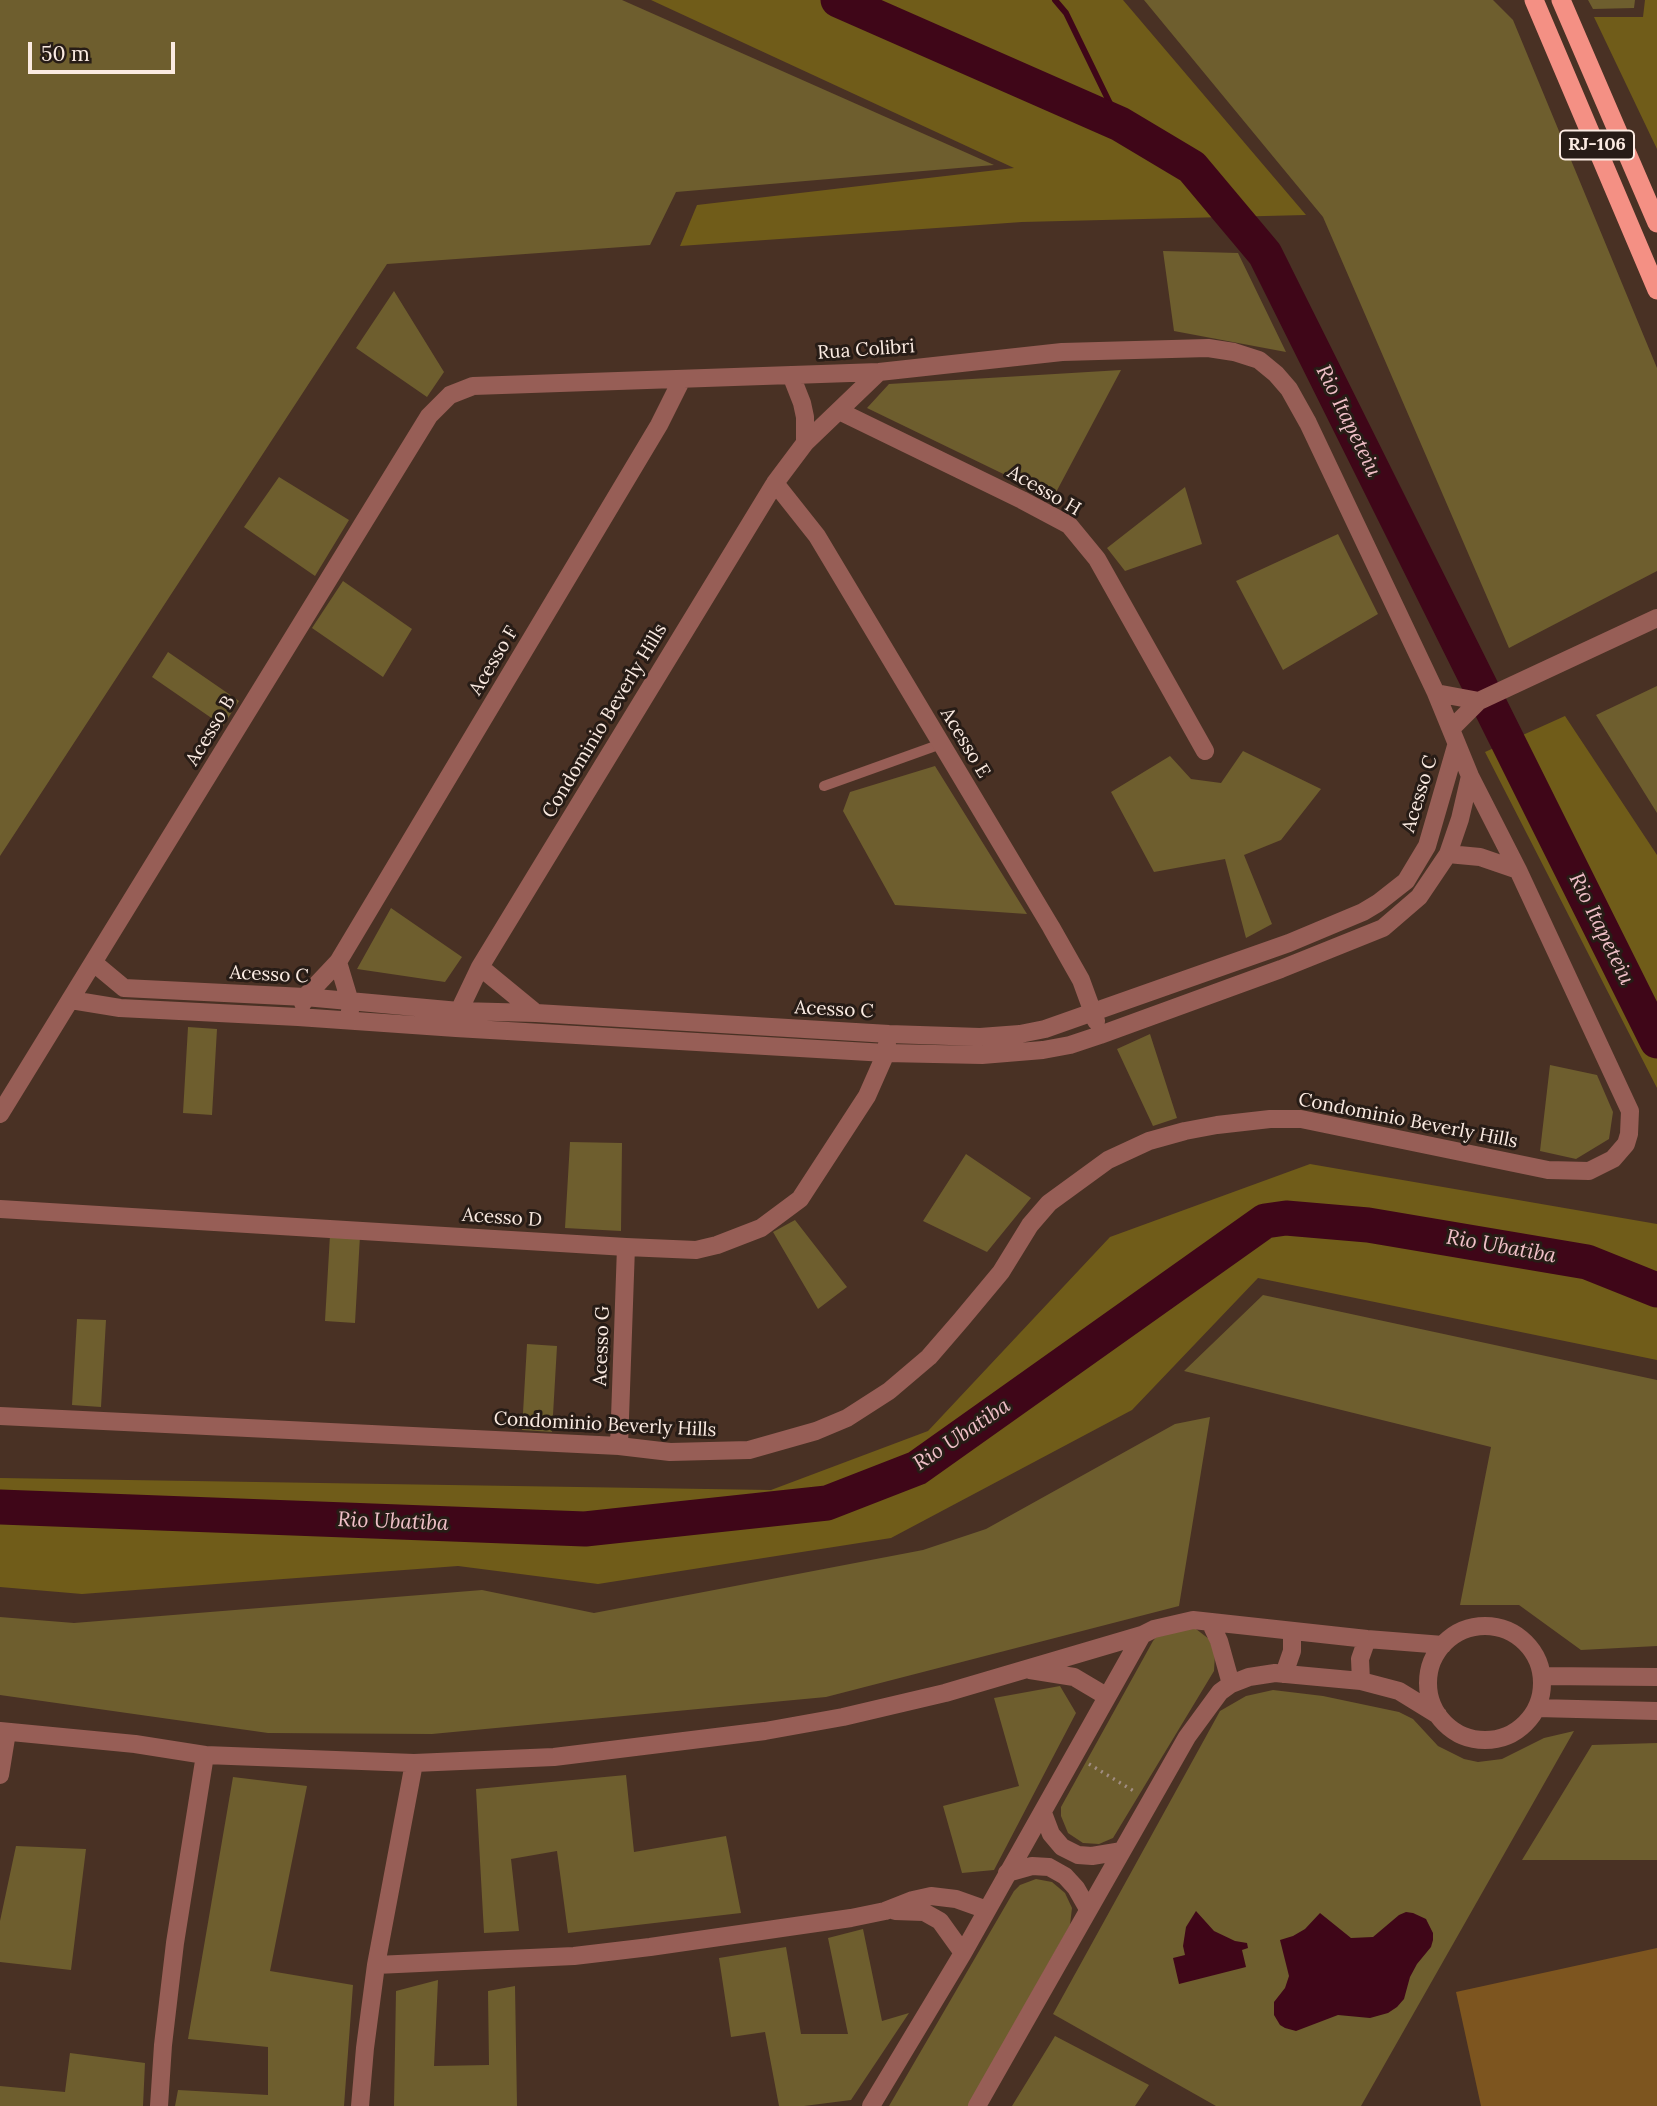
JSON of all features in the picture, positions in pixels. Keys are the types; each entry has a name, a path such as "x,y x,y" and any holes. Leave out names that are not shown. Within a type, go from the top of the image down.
{"highway":[{"name":"RJ-106","path":"1535,0 1657,290"},
{"name":"RJ-106","path":"1562,0 1657,223"}],"street":[{"name":"Rua Colibri","path":"473,386 879,372 1062,352 1208,348 1259,360"},
{"name":"Condominio Beverly Hills","path":"0,1416 619,1446 670,1452 749,1450 847,1418 889,1391 929,1357 1001,1272 1030,1225 1049,1203 1108,1160 1149,1142 1185,1130 1257,1120 1301,1119 1548,1170 1589,1171 1613,1159 1626,1144 1630,1111 1518,870 1470,776 1436,693 1308,423 1289,389 1259,360"},
{"name":"Condominio Beverly Hills","path":"458,1020 480,967 775,483 805,443 879,372"},
{"path":"791,375 805,417 805,443"},
{"name":"Acesso F","path":"298,1017 305,998 338,962 659,425 682,379"},
{"name":"Acesso B","path":"0,1114 429,416 450,395 473,386"},
{"name":"Acesso H","path":"839,411 1022,499 1069,525 1097,559 1205,751"},
{"name":"Acesso E","path":"775,483 817,536 1051,927 1080,981 1094,1012 1100,1035"},
{"path":"1454,737 1482,700 1657,618"},
{"path":"1436,693 1482,700"},
{"name":"Acesso C","path":"71,1000 120,1008 349,1021 458,1020 536,1013 890,1034 998,1036 1045,1029 1289,943 1363,912 1388,896 1406,881 1427,846 1454,737"},
{"name":"Acesso C","path":"124,988 305,998 350,1002 458,1020 886,1053 1011,1054 1070,1045 1281,969 1383,928 1419,897 1448,854 1470,776"},
{"path":"1448,854 1480,857 1518,870"},
{"path":"338,962 350,1002 349,1021"},
{"path":"94,963 124,988 120,1008"},
{"path":"480,967 536,1013"},
{"name":"Acesso D","path":"0,1209 696,1250 761,1228 800,1199 867,1096 886,1053 890,1034"},
{"name":"Acesso G","path":"619,1446 626,1247"},
{"path":"0,1775 4,1731 135,1744 205,1755 414,1763 554,1757 765,1731 843,1717 945,1693 1142,1635 1154,1629 1193,1620 1443,1645"},
{"path":"1210,1622 1219,1642 1231,1684"},
{"path":"977,2106 1187,1737 1213,1700 1231,1684 1249,1677 1283,1674 1361,1681 1398,1691 1438,1715 1450,1728 1465,1737 1481,1741 1514,1733 1527,1722 1537,1708 1542,1693 1542,1676 1537,1658 1526,1643 1502,1629 1475,1627 1458,1633 1443,1645 1433,1661 1429,1679 1430,1698 1438,1715"},
{"path":"1283,1674 1292,1651 1292,1631"},
{"path":"871,2106 963,1953 1142,1635"},
{"path":"1361,1681 1360,1659 1367,1639"},
{"path":"1023,1669 1074,1677 1106,1696"},
{"path":"1542,1676 1657,1677"},
{"path":"1537,1708 1657,1711"},
{"path":"159,2106 175,1943 205,1755"},
{"path":"360,2106 376,1965 414,1763"},
{"path":"1042,1813 1051,1834 1062,1847 1078,1855 1092,1856 1122,1851"},
{"path":"1007,1874 1032,1866 1049,1867 1065,1876 1076,1888 1088,1909"},
{"path":"885,1911 931,1896 956,1899 987,1910"},
{"path":"376,1965 574,1956 722,1937 885,1911 924,1912 940,1921 963,1953"}],"lane":[{"path":"824,786 941,744"}],"path":[{"path":"1074,1755 1150,1801"}],"shaded area":[{"path":"0,0 622,0 994,165 676,192 650,245 387,264 0,856"},
{"path":"651,0 1123,0 1306,215 1022,222 680,246 697,205 1014,168"},
{"path":"1144,0 1493,0 1513,20 1657,368 1657,571 1509,648 1323,217"},
{"path":"1588,0 1635,0 1634,8 1593,9"},
{"path":"1645,0 1657,0 1657,149 1594,17 1643,17"},
{"path":"1163,251 1238,253 1286,352 1174,331"},
{"path":"394,291 444,372 427,397 356,348"},
{"path":"1121,370 1053,498 867,408 889,384"},
{"path":"279,477 349,520 315,576 244,527"},
{"path":"1185,487 1202,544 1125,571 1107,548"},
{"path":"1338,534 1378,614 1283,670 1236,581"},
{"path":"343,581 412,629 383,677 312,628"},
{"path":"168,652 239,701 223,726 152,677"},
{"path":"1657,686 1657,813 1596,715"},
{"path":"1565,716 1657,855 1657,1088 1485,752"},
{"path":"1243,751 1321,789 1281,840 1244,855 1272,924 1246,938 1225,859 1154,872 1111,792 1170,756 1191,779 1221,783"},
{"path":"935,766 1027,914 895,905 843,811 850,792"},
{"path":"391,908 462,957 445,982 357,969"},
{"path":"188,1027 217,1029 212,1115 183,1113"},
{"path":"1150,1034 1177,1118 1153,1126 1117,1049"},
{"path":"1550,1065 1597,1075 1613,1112 1609,1139 1576,1159 1540,1151"},
{"path":"570,1142 622,1143 621,1231 565,1228"},
{"path":"966,1154 1031,1198 987,1252 923,1221"},
{"path":"1310,1164 1657,1224 1657,1360 1258,1278 1132,1410 891,1538 598,1584 458,1566 82,1594 0,1587 0,1478 771,1490 928,1431 1110,1237"},
{"path":"795,1220 847,1287 818,1309 773,1232"},
{"path":"330,1235 360,1236 355,1323 325,1321"},
{"path":"1263,1295 1657,1380 1657,1646 1581,1650 1519,1605 1460,1605 1491,1447 1184,1371"},
{"path":"77,1319 106,1320 101,1407 72,1405"},
{"path":"527,1344 557,1346 552,1432 522,1430"},
{"path":"1210,1417 1179,1606 826,1697 432,1734 268,1733 0,1695 0,1617 74,1623 482,1590 594,1613 923,1550 986,1529 1175,1424"},
{"path":"1172,1627 1196,1629 1209,1639 1215,1654 1214,1671 1113,1838 1099,1844 1083,1843 1068,1833 1061,1816 1061,1807 1153,1641"},
{"path":"1060,1686 1076,1713 994,1870 962,1873 943,1806 1019,1786 994,1698"},
{"path":"1273,1690 1323,1696 1399,1712 1413,1719 1438,1746 1464,1759 1478,1762 1502,1759 1544,1738 1574,1731 1361,2106 1216,2106 1053,2014 1220,1711 1246,1696"},
{"path":"1657,1743 1657,1860 1522,1860 1592,1745"},
{"path":"626,1775 634,1852 726,1836 741,1913 568,1933 557,1851 511,1859 519,1931 484,1933 476,1789"},
{"path":"233,1777 307,1786 270,1971 353,1985 344,2106 175,2106 178,2090 268,2095 268,2047 188,2039"},
{"path":"16,1846 86,1849 71,1970 0,1962 0,1921"},
{"path":"1036,1879 1052,1882 1065,1893 1072,1908 1070,1925 968,2106 889,2106 1014,1891 1020,1885"},
{"path":"1196,1911 1214,1931 1235,1941 1247,1943 1248,1948 1242,1950 1246,1967 1179,1984 1173,1958 1185,1955 1183,1946 1186,1927"},
{"path":"1406,1912 1426,1919 1433,1933 1433,1940 1410,1977 1404,1999 1397,2007 1388,2013 1370,2018 1338,2015 1296,2031 1280,2025 1274,2015 1274,2002 1285,1988 1289,1976 1280,1940 1305,1929 1320,1913 1351,1938 1373,1937"},
{"path":"863,1929 882,2021 909,2013 851,2100 779,2106 765,2032 731,2037 719,1958 786,1947 801,2034 848,2034 828,1938"},
{"path":"438,1980 434,2066 489,2065 488,1991 515,1986 517,2106 394,2106 396,1991"},
{"path":"1055,2036 1149,2085 1135,2106 1012,2106"},
{"path":"70,2053 145,2063 143,2106 0,2106 0,2086 65,2092"}],"building":[{"path":"1657,1948 1657,2106 1481,2106 1456,1992"}],"waterway":[{"name":"Rio Itapeteiu","path":"838,0 1120,124 1192,167 1265,254 1657,1041"},
{"path":"1055,0 1066,13 1120,124"},
{"name":"Rio Ubatiba","path":"0,1507 585,1529 827,1503 917,1468 1265,1221 1286,1218 1368,1225 1587,1262 1657,1290"}]}
